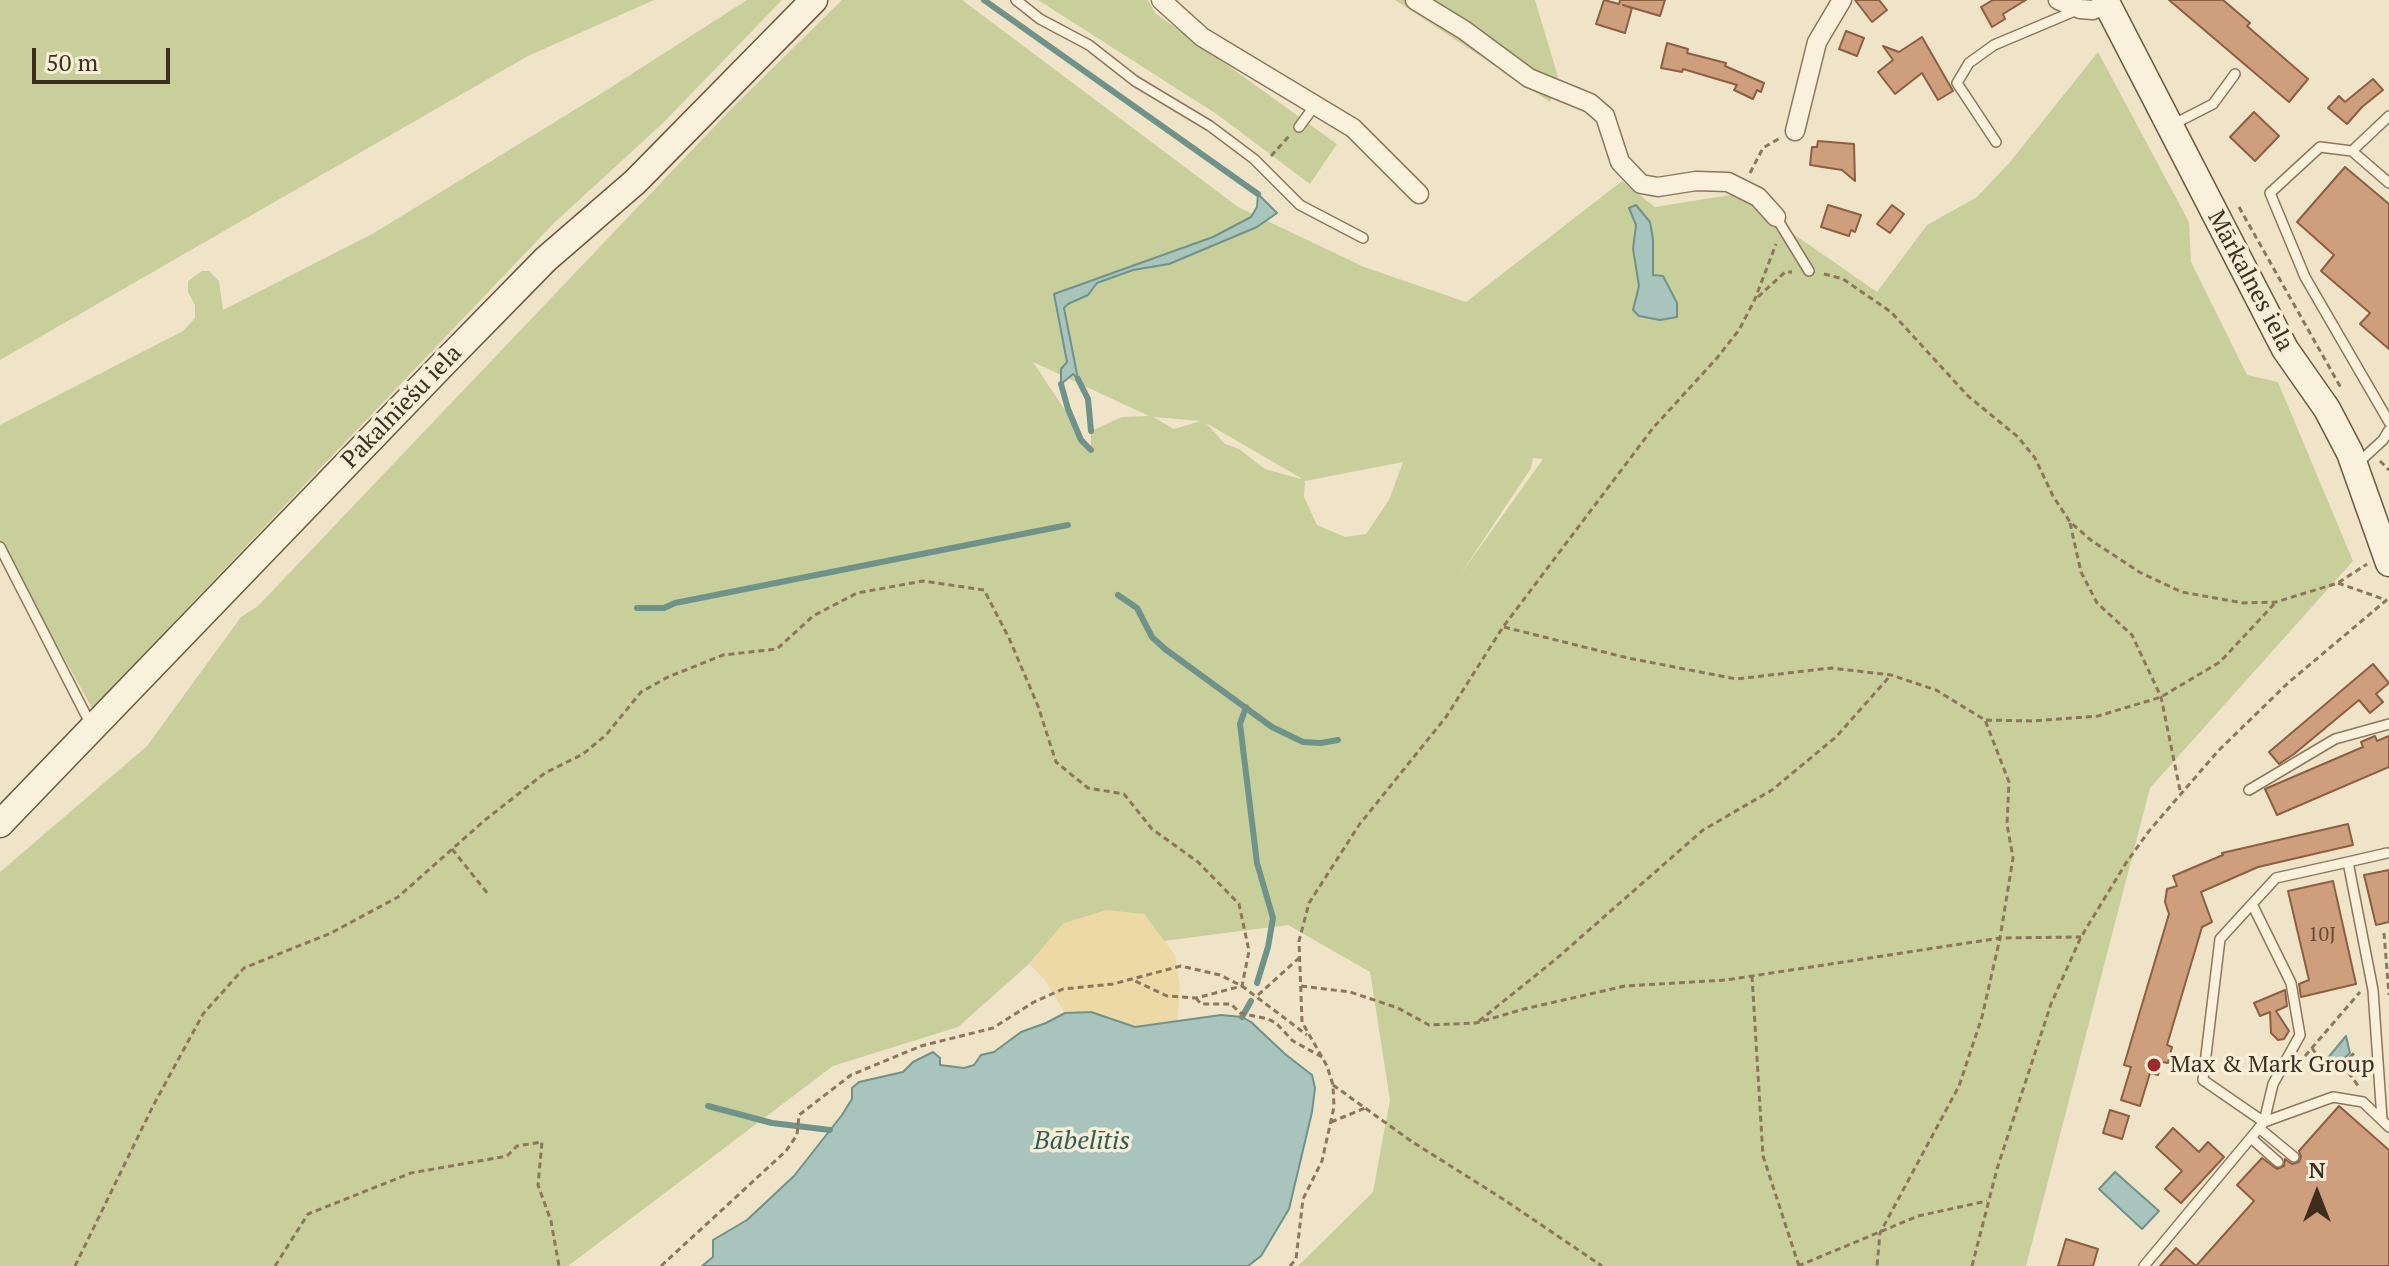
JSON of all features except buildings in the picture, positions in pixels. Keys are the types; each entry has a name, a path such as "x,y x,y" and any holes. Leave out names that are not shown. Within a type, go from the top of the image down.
{"street":[{"name":"Pakalniešu iela","path":"0,824 546,259 635,182 814,0"},
{"path":"1161,0 1202,37 1353,128 1419,194"},
{"path":"1415,0 1464,30 1529,78 1590,103 1605,116 1620,162 1641,184 1658,187 1712,180 1728,182 1758,197 1776,217"},
{"path":"1795,131 1817,42 1842,0"},
{"path":"2058,0 2080,9 2093,10 2106,2"},
{"name":"Mārkalnes iela","path":"2106,2 2285,349 2327,409 2355,465 2382,561"}],"lane":[{"path":"1016,0 1040,19 1089,45 1135,81 1210,126 1262,167 1300,205 1363,238"},
{"path":"1996,142 1957,83 1969,63 1994,45 2080,9"},
{"path":"2169,126 2213,104 2235,74"},
{"path":"1299,127 1316,104"},
{"path":"2352,151 2389,116"},
{"path":"2389,183 2352,151 2320,147 2270,193 2305,277 2389,422"},
{"path":"1776,217 1809,271"},
{"path":"2355,465 2383,440 2389,430"},
{"path":"0,547 93,728"},
{"path":"2249,790 2335,739 2389,724"},
{"path":"2294,1157 2262,1125 2203,1080 2220,939 2276,878 2387,853"},
{"path":"2348,862 2371,982 2386,1123"},
{"path":"2144,1266 2262,1125 2273,1084 2300,1035 2291,983 2252,904"},
{"path":"2262,1125 2333,1097 2363,1102 2386,1123"},
{"path":"2251,1138 2278,1162"}],"path":[{"path":"1262,167 1299,127"},
{"path":"1742,188 1763,148 1769,142 1795,131"},
{"path":"2233,197 2341,387"},
{"path":"1309,1036 1302,1022 1299,941 1309,903 1359,825 1446,717 1503,627 1653,428 1739,330 1776,245 1776,217"},
{"path":"1755,299 1785,272 1809,271 1843,279 1891,312 1968,396 2018,437 2035,458 2053,496 2070,522 2092,541 2141,573 2182,592 2243,603 2276,602 2338,583 2382,561"},
{"path":"2070,522 2081,572 2097,603 2132,635 2161,697 2181,795"},
{"path":"75,1266 153,1106 203,1014 244,968 331,933 398,897 485,820 545,773 583,754 606,735 641,692 668,677 723,655 777,649 813,616 857,593 923,581 984,590 1009,638 1038,706 1056,762 1088,788 1124,794 1152,829 1198,862 1239,904 1249,951 1242,986"},
{"path":"2338,583 2388,599"},
{"path":"1972,1266 1997,1169 2051,1004 2081,937 2126,863 2218,751 2288,683 2388,599"},
{"path":"1503,627 1628,658 1736,679 1831,668 1891,675 1936,690 1985,720 2033,721 2098,716 2161,697 2220,662 2276,602"},
{"path":"1476,1023 1556,959 1703,830 1772,790 1836,737 1891,675"},
{"path":"1877,1266 1880,1233 1959,1086 1982,1017 2000,938 2013,858 2007,824 2009,782 1985,720"},
{"path":"452,849 488,894"},
{"path":"2384,933 2389,995"},
{"path":"1300,986 1350,992 1398,1008 1429,1025 1476,1023 1625,986 1726,980 2000,938 2081,937"},
{"path":"1258,995 1299,958"},
{"path":"661,1266 786,1151 797,1135 799,1115 851,1075 921,1046 993,1028 1034,1002 1063,989 1133,980 1181,966 1220,975 1258,995 1317,1045 1333,1085 1334,1107 1322,1161 1303,1199 1296,1259 1290,1266"},
{"path":"2303,1059 2371,982 2388,975"},
{"path":"1752,976 1763,1156 1799,1266 1918,1216 1988,1201"},
{"path":"1133,980 1167,996 1196,998 1242,986"},
{"path":"1196,998 1201,1004 1231,1004 1242,1014 1268,1019 1293,1041 1322,1057"},
{"path":"2300,1035 2323,1064 2339,1068 2354,1053"},
{"path":"2343,1065 2362,1092 2363,1102"},
{"path":"1333,1085 1368,1107 1411,1141 1483,1185 1602,1266"},
{"path":"1331,1122 1368,1107"},
{"path":"275,1266 308,1214 411,1173 507,1156 517,1146 542,1142 538,1185 551,1221 559,1266"}],"green space":[{"path":"0,0 654,0 528,56 0,360"},
{"path":"747,0 782,0 663,123 554,223 92,708 0,543 0,425 183,331 195,318 195,305 188,292 188,281 202,271 209,271 219,281 223,310 374,233"},
{"path":"842,0 962,0 1238,207 1364,267 1466,302 1622,181 1655,207 1736,194 1877,292 1927,225 1977,197 2010,162 2098,52 2189,222 2191,262 2247,375 2278,382 2353,561 2150,788 2026,1266 1298,1266 1373,1192 1390,1100 1370,972 1288,925 1163,941 1144,914 1064,923 1029,964 958,1027 833,1066 568,1266 0,1266 0,872 147,746 241,617 258,606 732,108","holes":["1033,362 1149,416 1122,417 1091,431 1091,449","1153,417 1201,421 1174,429","1206,423 1301,479 1265,469 1239,449 1225,444","1533,458 1543,459 1460,575 1531,468","1403,462 1389,500 1366,534 1345,537 1317,525 1304,497 1305,481"]},
{"path":"1038,0 1148,0 1155,13 1337,144 1310,184 1218,115"},
{"path":"1395,0 1535,0 1558,77 1550,102"}],"sand":[{"path":"1106,910 1144,914 1175,955 1180,989 1177,1023 1135,1027 1091,1012 1065,1013 1044,979 1029,964 1064,923"}],"water":[{"path":"1258,194 1277,213 1257,227 1169,264 1133,270 1097,283 1088,295 1068,304 1064,308 1078,379 1073,374 1061,384 1061,369 1067,362 1054,294 1213,237 1251,217 1257,207"},
{"path":"1636,205 1650,222 1653,275 1663,276 1677,303 1677,317 1660,320 1639,316 1633,310 1639,286 1633,249 1636,225 1629,208"},
{"name":"Bābelītis","path":"1091,1012 1135,1027 1221,1015 1242,1017 1312,1075 1315,1088 1312,1112 1289,1209 1261,1256 1248,1266 702,1266 713,1257 713,1240 747,1220 794,1176 842,1115 852,1099 852,1088 859,1082 903,1072 913,1062 933,1052 940,1058 940,1065 964,1068 974,1065 981,1055 994,1052 1021,1032 1065,1013"},
{"path":"2346,1036 2350,1053 2337,1065 2327,1059"},
{"path":"2115,1172 2159,1211 2142,1229 2099,1189"}],"waterway":[{"path":"984,0 1258,194"},
{"path":"1078,379 1088,399 1091,431"},
{"path":"1061,384 1081,440 1091,450"},
{"path":"637,608 664,608 675,603 1068,525"},
{"path":"1118,595 1137,608 1152,637 1165,649 1272,727 1303,742 1338,740"},
{"path":"1246,707 1240,724 1257,863 1273,918 1257,983"},
{"path":"1242,1017 1251,1001"},
{"path":"708,1106 772,1123 830,1130"}],"place":[{"name":"Max & Mark Group","path":"2154,1065"}]}
